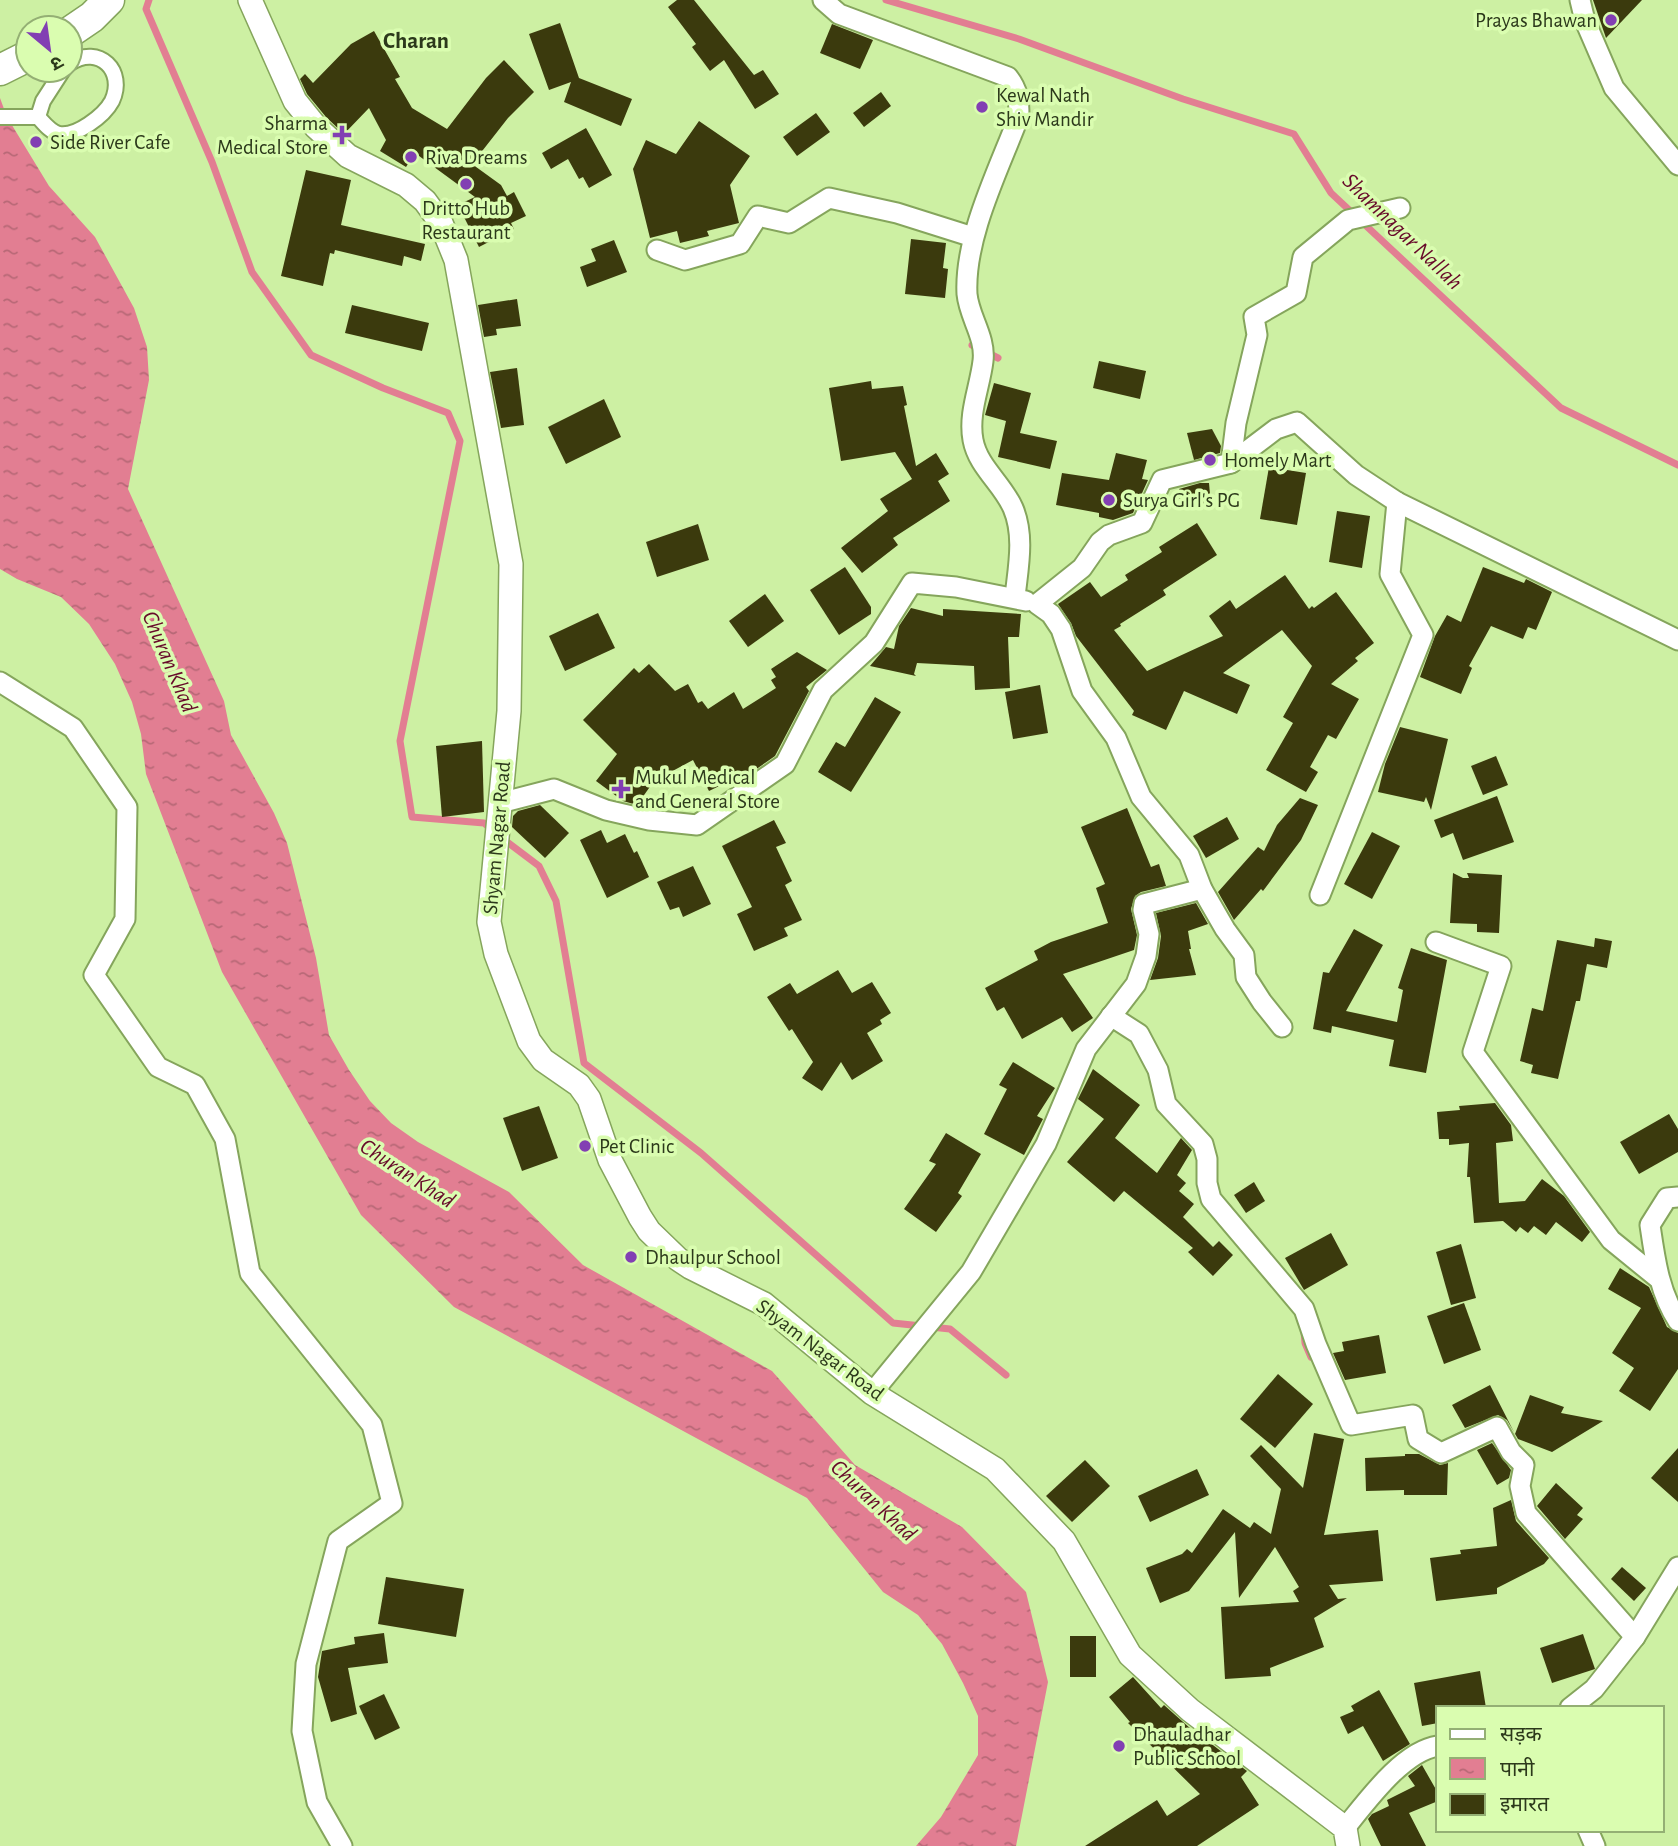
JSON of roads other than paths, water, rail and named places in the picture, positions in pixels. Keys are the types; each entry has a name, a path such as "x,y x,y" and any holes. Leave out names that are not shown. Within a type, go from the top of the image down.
{"main road":[{"path":"84,22 109,0"}],"street":[{"name":"Shyam Nagar Road","path":"250,0 295,102 316,127 348,156 406,185 425,201 441,223 456,260 511,564 509,711 489,922 496,954 535,1051 543,1060 579,1085 589,1099 610,1160 649,1231 690,1267 764,1304 872,1393 995,1469 1064,1541 1130,1655 1190,1710 1347,1837"},
{"path":"822,0 839,14 1008,77 1016,87 1019,116 973,237 968,262 967,297 983,345 983,360 972,416 972,438 978,458 1012,506 1018,525 1020,541 1015,597"},
{"path":"1580,0 1585,21 1614,88 1678,165"},
{"path":"0,117 38,117 47,127 59,134 79,130 98,117 111,101 116,83 110,65 97,56 84,56"},
{"path":"38,117 43,101 54,84"},
{"path":"657,250 685,260 740,244 758,216 789,223 829,198 897,213 973,237"},
{"path":"1231,463 1236,423 1257,335 1254,317 1296,293 1303,257 1348,220 1400,208"},
{"path":"1037,604 1082,568 1100,542 1109,535 1142,523 1162,480 1231,463 1276,429 1297,422 1356,475 1397,502 1678,640"},
{"path":"1320,895 1423,635 1390,574 1397,502"},
{"path":"500,803 554,789 606,810 649,820 697,825 785,764 823,690 874,643 912,583 1015,597 1037,604 1051,614 1061,629 1082,691 1116,738 1141,797 1189,855 1202,889 1224,929 1244,955 1246,977 1262,1003 1282,1027"},
{"path":"0,682 73,728 127,807 125,919 94,975 158,1068 195,1085 225,1139 250,1273 372,1425 392,1503 338,1541 306,1664 302,1731 317,1802 342,1846"},
{"path":"872,1393 971,1272 1046,1144 1086,1049 1136,984 1146,956 1149,934 1144,904 1202,889"},
{"path":"1436,942 1501,966 1473,1052 1611,1240 1659,1279"},
{"path":"1111,1016 1139,1034 1158,1070 1166,1104 1203,1144 1211,1199 1304,1309 1315,1345 1351,1425 1413,1415 1418,1439 1441,1454 1497,1427 1511,1452 1524,1465 1520,1486 1526,1513 1635,1637"},
{"path":"1678,1197 1667,1198 1650,1225 1659,1279 1668,1307 1678,1321"},
{"path":"1573,1706 1594,1689 1635,1637 1678,1567"},
{"path":"1347,1837 1383,1781 1426,1748 1436,1746"}],"water":[{"name":"Churan Khad","path":"0,98 7,117 49,186 95,237 134,308 147,347 149,380 128,489 224,701 231,735 274,813 287,843 316,958 329,1035 349,1070 370,1101 391,1123 418,1142 509,1192 583,1265 772,1371 855,1465 962,1527 1026,1592 1048,1682 1016,1846 916,1846 941,1817 978,1755 978,1716 942,1644 918,1615 883,1592 807,1498 454,1307 361,1215 222,972 146,774 141,734 132,702 115,664 89,624 61,597 0,569"}],"waterway":[{"path":"149,0 146,9 212,162 252,272 311,355 383,388 448,413 460,441 400,741 412,817 484,823 493,831"},
{"name":"Shamnagar Nallah","path":"886,0 1019,39 1183,99 1294,134 1331,193 1561,408 1678,465"},
{"path":"972,345 998,358"},
{"path":"502,838 539,866 556,901 584,1063 701,1153 893,1323 950,1329 1006,1375"},
{"path":"1304,1332 1311,1357"}],"place":[{"name":"Prayas Bhawan","path":"1611,20"},
{"name":"Kewal Nath Shiv Mandir","path":"982,107"},
{"name":"Sharma Medical Store","path":"342,135"},
{"name":"Side River Cafe","path":"36,142"},
{"name":"Riva Dreams","path":"411,157"},
{"name":"Dritto Hub Restaurant","path":"466,184"},
{"name":"Homely Mart","path":"1210,460"},
{"name":"Surya Girl's PG","path":"1109,500"},
{"name":"Mukul Medical and General Store","path":"621,789"},
{"name":"Pet Clinic","path":"585,1146"},
{"name":"Dhaulpur School","path":"631,1257"},
{"name":"Dhauladhar Public School","path":"1119,1746"}],"district":[{"name":"Charan","path":"416,41"}]}
